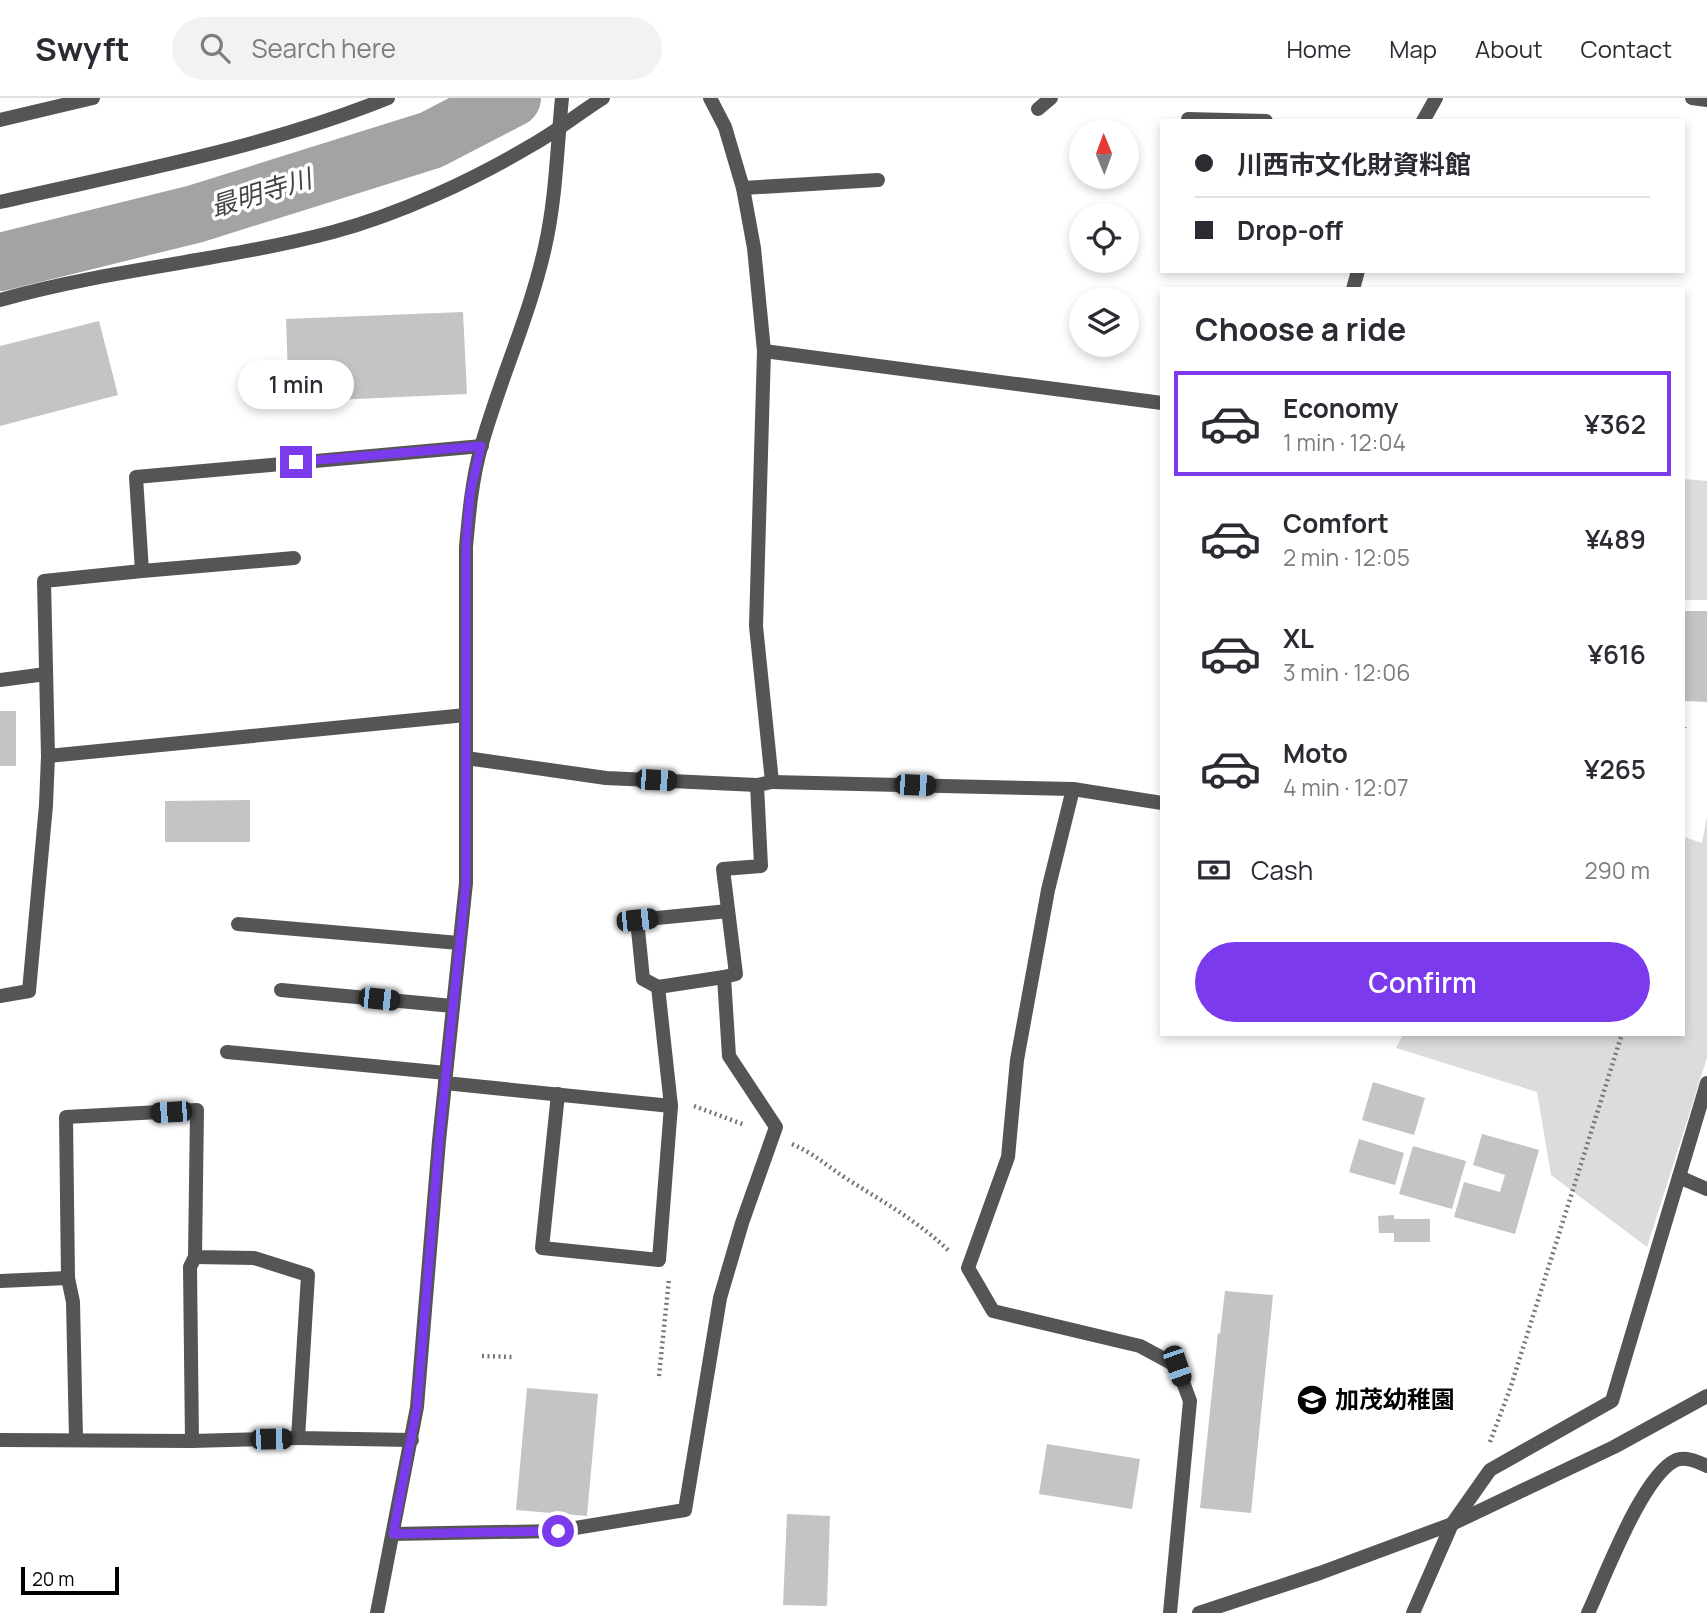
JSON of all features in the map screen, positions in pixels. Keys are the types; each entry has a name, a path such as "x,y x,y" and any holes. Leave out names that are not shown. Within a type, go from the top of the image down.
{"street":[{"path":"0,120 93,98"},
{"path":"0,202 200,155 337,118 388,98"},
{"path":"377,1613 417,1407 466,883 466,547 470,494 481,446 546,246 562,98"},
{"path":"0,300 94,278 335,232 440,194 533,145 560,121 603,98"},
{"path":"710,98 725,127 743,188 754,248 764,351 755,626 772,782"},
{"path":"1038,109 1051,98"},
{"path":"1424,119 1436,98"},
{"path":"1692,98 1707,100"},
{"path":"743,188 878,180"},
{"path":"764,351 1160,403"},
{"path":"142,571 136,477 481,446"},
{"path":"0,996 29,991 48,756 44,582 294,558"},
{"path":"0,680 46,674"},
{"path":"48,756 466,715"},
{"path":"466,758 606,778 757,785 772,782 1073,789 1160,803"},
{"path":"728,911 637,920 643,979 659,987 736,974 723,869 761,866 757,785"},
{"path":"1073,789 1048,890 1017,1060 1008,1157 968,1268 993,1311 1140,1346 1177,1366 1190,1401 1170,1613"},
{"path":"238,924 459,943"},
{"path":"393,1534 558,1531 685,1510 720,1298 742,1223 776,1127 729,1056 724,977"},
{"path":"558,1094 542,1248 659,1259 671,1103 659,987"},
{"path":"281,990 453,1006"},
{"path":"227,1052 558,1094 671,1103"},
{"path":"1413,1613 1452,1524 1490,1470 1612,1401 1679,1177 1702,1118 1707,1083"},
{"path":"76,1439 73,1302 68,1279 66,1117 197,1110 195,1257 190,1267 192,1441"},
{"path":"1679,1177 1707,1189"},
{"path":"195,1257 254,1258 308,1275 298,1438"},
{"path":"0,1281 68,1279"},
{"path":"1199,1613 1320,1573 1452,1524 1614,1447 1707,1396"},
{"path":"0,1440 412,1440"},
{"path":"1588,1613 1633,1516 1657,1474 1678,1459 1693,1460 1707,1466"}],"path":[{"path":"1490,1470 1486,1452 1511,1386 1621,1036"},
{"path":"671,1103 693,1105 813,1153 843,1177 937,1240 968,1268"},
{"path":"659,1259 670,1265 659,1376"},
{"path":"482,1356 512,1357"}],"shaded area":[{"path":"1685,479 1707,481 1707,600 1685,600"},
{"path":"1707,817 1707,1058 1647,1247 1551,1175 1537,1092 1396,1048 1402,1036 1685,1036 1685,837 1702,843"}],"building":[{"path":"463,312 467,394 289,402 286,319"},
{"path":"99,321 118,395 0,426 0,346"},
{"path":"1685,611 1707,611 1707,702 1685,701"},
{"path":"0,711 16,711 16,766 0,766"},
{"path":"250,800 250,842 165,842 165,801"},
{"path":"1373,1082 1425,1098 1414,1135 1362,1120"},
{"path":"1482,1134 1539,1150 1515,1234 1454,1217 1464,1182 1500,1192 1505,1175 1473,1165"},
{"path":"1359,1139 1404,1153 1395,1185 1349,1172"},
{"path":"1413,1146 1466,1161 1452,1209 1399,1194"},
{"path":"1394,1215 1394,1219 1430,1219 1430,1242 1394,1242 1394,1233 1379,1233 1378,1216"},
{"path":"1225,1291 1273,1295 1251,1513 1200,1508 1218,1333 1220,1334"},
{"path":"527,1388 598,1394 587,1516 516,1510"},
{"path":"1047,1444 1140,1459 1132,1509 1039,1494"},
{"path":"787,1514 830,1516 827,1606 783,1605"}],"waterway":[{"name":"最明寺川","path":"0,262 195,214 431,140 512,98"}],"place":[{"name":"加茂幼稚園","path":"1312,1400"}],"route":[{"path":"296,462 481,446 470,494 466,547 466,883 439,1141 417,1407 393,1534 558,1531"}]}
